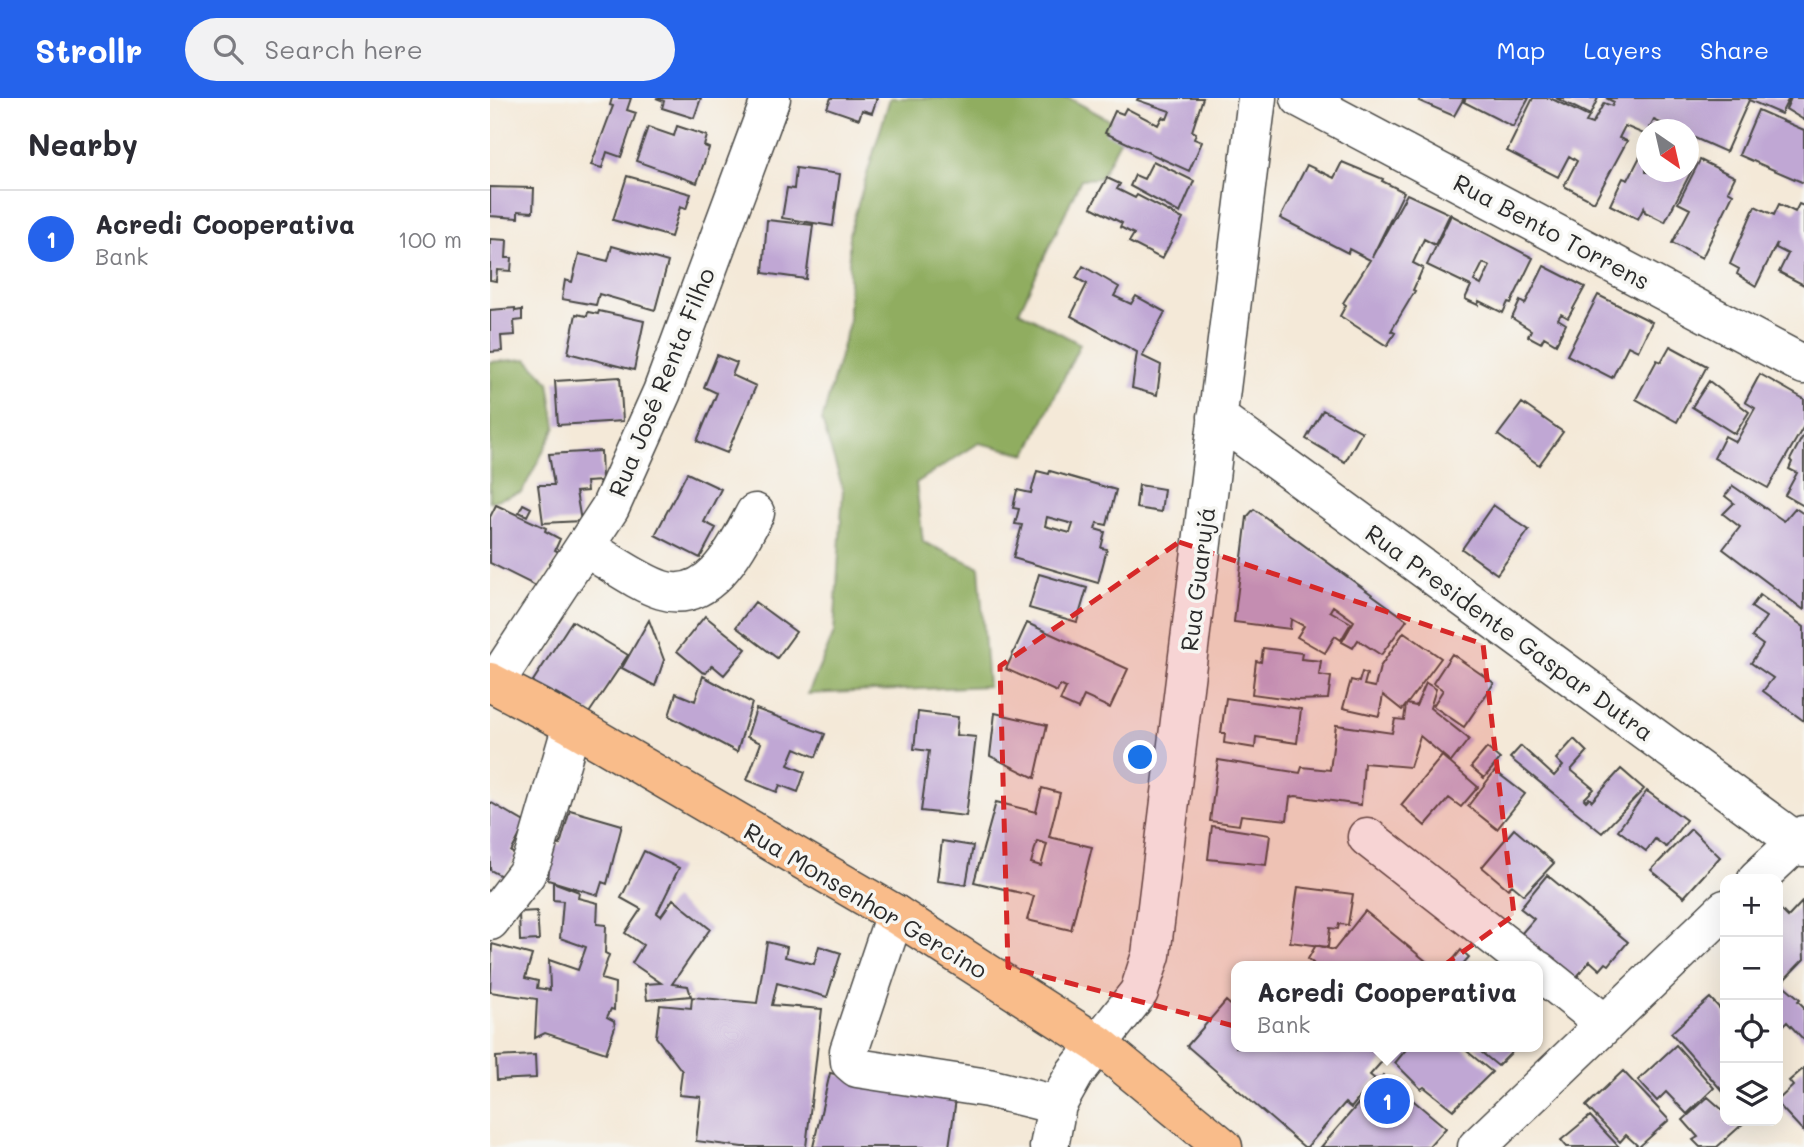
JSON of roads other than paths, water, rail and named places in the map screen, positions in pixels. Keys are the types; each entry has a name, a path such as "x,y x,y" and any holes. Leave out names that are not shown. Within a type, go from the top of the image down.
{"main road":[{"name":"Rua Monsenhor Gercino","path":"492,683 572,725 895,914 1098,1044 1223,1147"}],"street":[{"name":"Rua José Renta Filho","path":"492,683 586,548 610,508 657,404 772,98"},
{"name":"Rua Guarujá","path":"1049,1147 1057,1105 1075,1073 1139,992 1151,955 1257,98"},
{"name":"Rua Bento Torrens","path":"1300,98 1804,365"},
{"name":"Rua Presidente Gaspar Dutra","path":"1217,417 1802,841"},
{"path":"586,548 662,590 691,589 719,572 732,556 755,513"},
{"path":"490,920 526,874 534,856 572,725"},
{"path":"1367,837 1526,961"},
{"path":"1763,874 1802,841"},
{"path":"895,914 849,1051 850,1062 857,1068 988,1088 1057,1105"},
{"path":"1477,1147 1720,914"},
{"path":"1543,975 1604,1023"}],"place":[{"name":"Acredi Cooperativa","path":"1387,1101"}]}
